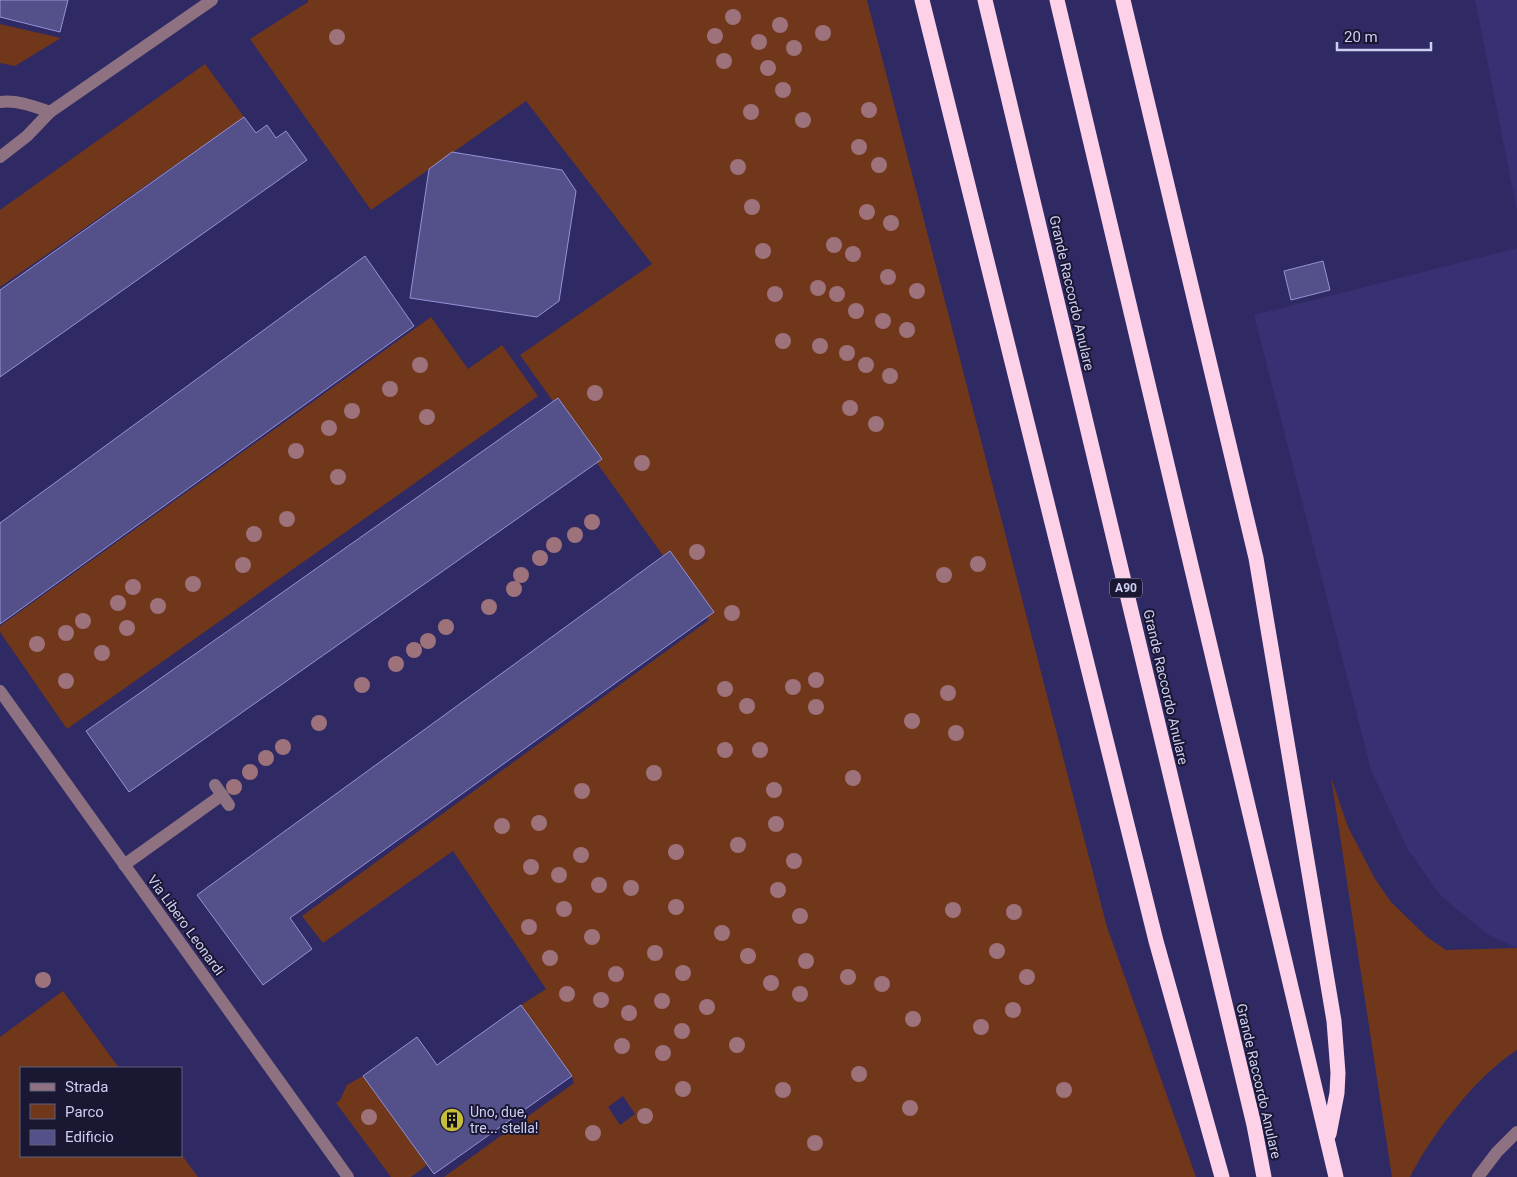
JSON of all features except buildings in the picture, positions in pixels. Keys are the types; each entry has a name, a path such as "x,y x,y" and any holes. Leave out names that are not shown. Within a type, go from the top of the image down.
{"highway":[{"path":"922,0 1156,941 1222,1177"},
{"name":"Grande Raccordo Anulare","path":"986,0 1251,1115 1264,1177"},
{"path":"1057,0 1336,1177"},
{"path":"1123,0 1256,558 1334,1022 1338,1073 1337,1093 1328,1140"}],"street":[{"path":"0,157 27,136 50,112 212,0"},
{"path":"0,102 27,103 50,112"},
{"name":"Via Libero Leonardi","path":"0,691 348,1177"},
{"path":"124,865 222,795"},
{"path":"1478,1177 1497,1152 1517,1132"}],"shaded area":[{"path":"1475,0 1517,0 1517,211"},
{"path":"1517,248 1517,948 1487,934 1441,896 1408,850 1371,770 1254,315"}],"green space":[{"path":"308,0 867,0 1107,927 1196,1177 444,1177 574,1083 572,1076 521,1005 546,989 453,851 323,943 302,916 709,620 520,355 652,264 526,101 371,210 250,39 308,2","holes":["623,1096 635,1114 620,1125 608,1107"]},
{"path":"0,24 61,38 15,66 0,63"},
{"path":"205,64 244,117 0,287 0,210"},
{"path":"431,317 468,369 502,345 538,396 67,729 0,632 0,626"},
{"path":"1331,777 1348,827 1375,879 1391,902 1427,937 1446,950 1517,948 1517,1050 1486,1075 1456,1107 1430,1143 1410,1177 1392,1177"},
{"path":"63,991 118,1067 20,1067 20,1157 182,1157 182,1155 198,1177 0,1177 0,1037"},
{"path":"363,1076 427,1165 411,1177 391,1177 336,1103 340,1100 347,1085"}],"place":[{"name":"Uno, due, tre... stella!","path":"452,1120"}]}
